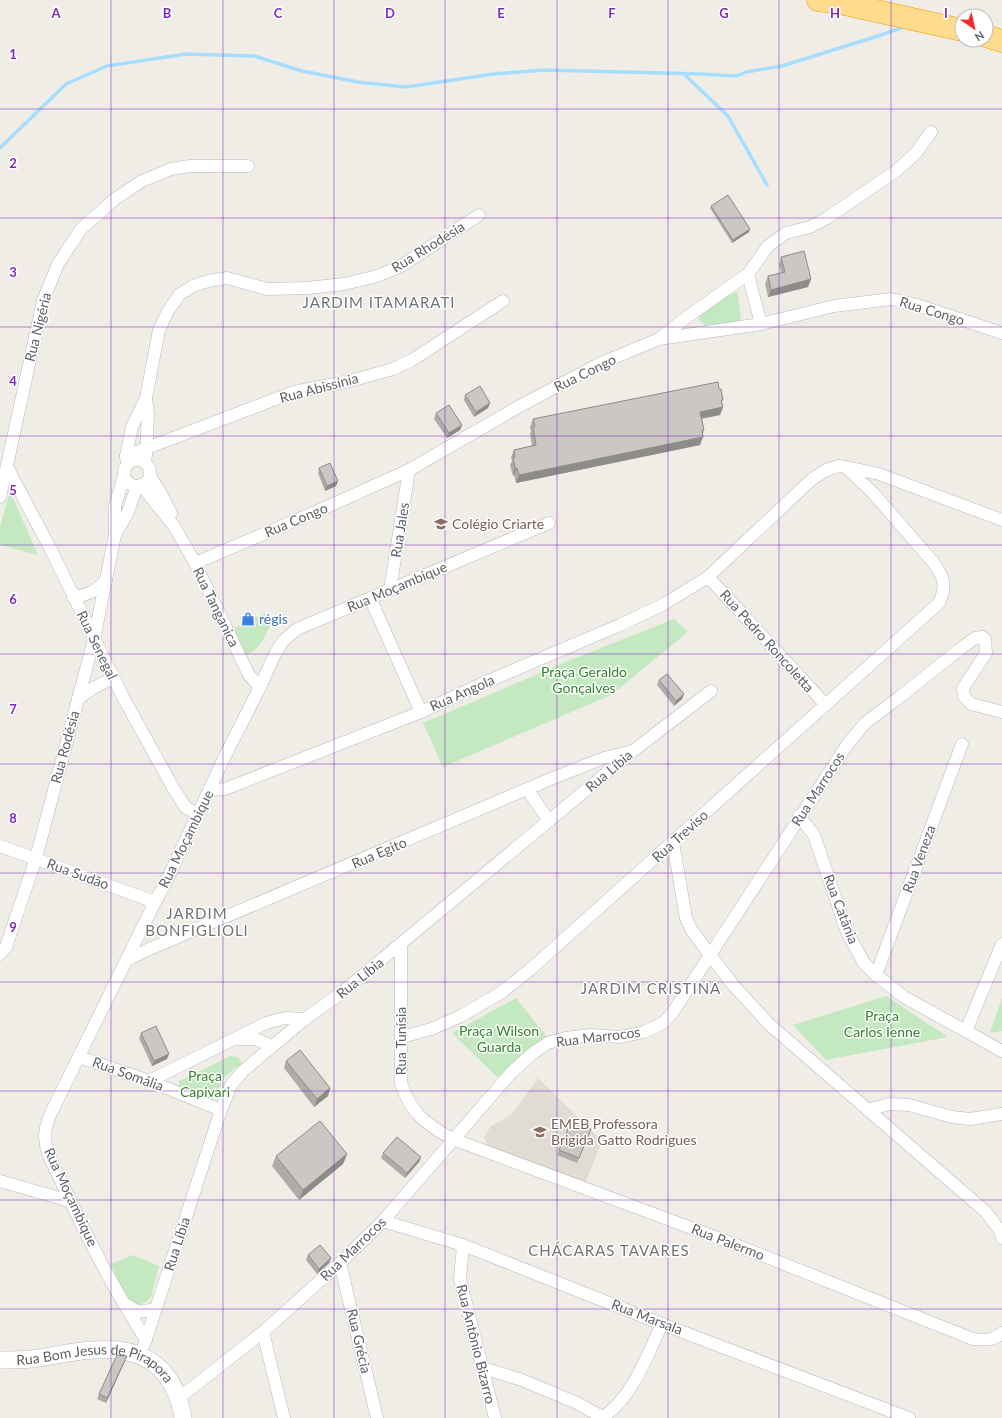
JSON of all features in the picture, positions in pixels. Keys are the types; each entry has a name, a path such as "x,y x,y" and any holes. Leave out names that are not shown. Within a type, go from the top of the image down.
{"highway":[{"path":"818,0 840,3 954,28"}],"street":[{"path":"659,339 687,317 748,274 768,246 786,233 810,227 827,218 896,171 916,153 931,132"},
{"name":"Rua Nigéria","path":"0,497 43,301 58,264 81,229 115,199 142,181 171,169 190,166 248,166"},
{"name":"Rua Rhodésia","path":"146,398 159,330 168,311 180,294 193,286 208,281 227,278 267,289 307,288 344,284 377,276 401,266 479,216"},
{"path":"748,274 761,324"},
{"name":"Rua Congo","path":"195,563 320,510 409,470 520,406 599,364 659,339 761,324 834,306 891,299 917,305 1002,333"},
{"name":"Rua Abissínia","path":"126,460 145,449 294,392 350,381 393,369 412,360 503,301"},
{"path":"146,398 148,414 145,449 146,463 149,468 150,476 148,480 139,486 128,483 124,476 124,471 132,427 146,398"},
{"path":"126,460 140,460 146,463"},
{"name":"Rua Angola","path":"210,790 226,789 421,712 486,682 620,625 664,604 708,577 811,480 826,470 839,466 846,467"},
{"name":"Rua Senegal","path":"7,467 113,678 172,786 186,808 198,814"},
{"path":"846,467 879,474 1002,520"},
{"name":"Rua Treviso","path":"402,1037 431,1029 461,1016 502,992 533,967 939,603 944,594 942,574 873,493 846,467"},
{"name":"Rua Jales","path":"390,590 409,470"},
{"name":"Rua Rodésia","path":"0,954 6,947 36,858 94,639 115,535 115,506 124,476"},
{"name":"Rua Tanganica","path":"150,476 172,514 174,526"},
{"name":"Rua Rodésia","path":"115,535 128,512 139,486"},
{"name":"Rua Tanganica","path":"139,486 174,526 195,563 250,675 260,687"},
{"name":"Rua Moçambique","path":"144,1348 70,1201 49,1154 45,1137 47,1124 51,1113 166,882 275,654 283,641 297,629 549,523"},
{"name":"Rua Pedro Roncoletta","path":"708,577 826,705"},
{"path":"73,597 91,593 106,581"},
{"path":"370,598 421,712"},
{"name":"Rua Marrocos","path":"179,1398 263,1332 340,1263 383,1221 511,1073 533,1053 548,1043 565,1038 592,1035 620,1037 644,1032 662,1023 673,1012 847,745 865,723 975,638 982,637 986,639 986,653 963,688 964,696 971,704 1002,712"},
{"path":"78,699 93,688 113,678"},
{"name":"Rua Líbia","path":"144,1348 221,1110 231,1084 271,1046 340,994 632,751 711,691"},
{"name":"Rua Veneza","path":"876,975 962,744"},
{"name":"Rua Egito","path":"127,960 154,947 527,789 604,758 632,751"},
{"path":"527,789 549,820"},
{"name":"Rua Catânia","path":"800,816 814,835 847,932 864,963 876,975 904,997 1002,1050"},
{"path":"674,842 686,918 691,929 734,986 770,1025 986,1212 1000,1231 1002,1238"},
{"name":"Rua Sudão","path":"0,846 155,902"},
{"name":"Rua Tunísia","path":"401,944 401,1083 406,1099 418,1115 453,1139"},
{"path":"966,1031 1002,944"},
{"path":"149,1080 266,1023 285,1018 305,1019"},
{"path":"231,1040 256,1039 271,1046"},
{"name":"Rua Somália","path":"79,1057 149,1080 221,1110"},
{"path":"868,1110 889,1104 909,1105 952,1117 970,1119 1002,1114"},
{"name":"Rua Palermo","path":"453,1139 726,1241 972,1339 994,1339 1002,1333"},
{"path":"0,1181 70,1201"},
{"name":"Rua Marsala","path":"383,1221 463,1245 662,1324 909,1418"},
{"name":"Rua Antônio Bizarro","path":"463,1245 460,1279 495,1418"},
{"name":"Rua Grécia","path":"340,1263 377,1418"},
{"path":"122,1302 139,1312 156,1310"},
{"path":"483,1368 522,1380 577,1403 603,1418 630,1390 662,1324"},
{"path":"263,1332 284,1418"},
{"name":"Rua Bom Jesus de Pirapora","path":"0,1360 29,1359 94,1350 128,1350 144,1348 165,1373 179,1398 183,1418"},
{"path":"0,1368 29,1359"}],"shaded area":[{"name":"EMEB Professora Brigida Gatto Rodrigues","path":"538,1078 602,1141 584,1186 488,1148 484,1137 491,1126 512,1114"}],"green space":[{"path":"737,292 741,319 734,324 707,327 699,320 699,315 726,296"},
{"path":"10,491 38,555 0,545 0,527"},
{"path":"265,613 271,625 260,644 252,652 243,654 229,631"},
{"name":"Praça Geraldo Gonçalves","path":"674,619 688,632 611,695 443,767 423,723 573,659"},
{"name":"Praça Carlos Ienne","path":"886,996 948,1037 826,1060 793,1025"},
{"name":"Praça Wilson Guarda","path":"516,998 547,1037 497,1077 452,1033"},
{"path":"1002,998 1002,1031 990,1033"},
{"name":"Praça Capivari","path":"231,1056 238,1057 241,1061 241,1065 226,1076 217,1094 211,1099 193,1094 179,1087 179,1081"},
{"path":"133,1255 159,1266 151,1297 142,1304 131,1303 125,1297 111,1264"}],"building":[{"path":"728,195 750,229 733,240 711,206"},
{"path":"804,251 811,279 771,290 768,276 785,272 781,257"},
{"path":"718,382 719,389 721,389 723,400 721,400 723,407 700,412 704,430 702,430 703,437 519,475 517,468 515,468 513,457 515,457 514,450 536,445 533,419"},
{"path":"480,386 490,403 476,412 465,395"},
{"path":"449,405 462,425 449,433 436,413"},
{"path":"330,463 338,481 327,486 319,468"},
{"path":"667,674 684,694 676,701 659,680"},
{"path":"156,1026 169,1054 154,1061 141,1033"},
{"path":"300,1050 330,1088 317,1099 286,1061"},
{"path":"320,1121 347,1154 303,1190 276,1156"},
{"path":"571,1122 591,1129 579,1158 559,1150"},
{"path":"397,1137 421,1157 407,1173 383,1153"},
{"path":"320,1245 331,1258 319,1269 308,1255"},
{"path":"117,1355 127,1356 107,1398 99,1394"}],"waterway":[{"path":"0,148 66,84 107,66 186,54 254,56 302,71 358,82 406,87 493,74 545,70 737,76 746,72 782,66 904,27"},
{"path":"685,75 728,116 767,185"}],"place":[{"name":"Colégio Criarte","path":"441,524"},
{"name":"régis","path":"248,619"},
{"name":"EMEB Professora Brigida Gatto Rodrigues","path":"540,1132"}],"district":[{"name":"JARDIM ITAMARATI","path":"379,303"},
{"name":"JARDIM BONFIGLIOLI","path":"197,922"},
{"name":"JARDIM CRISTINA","path":"651,989"},
{"name":"CHÁCARAS TAVARES","path":"609,1251"}]}
